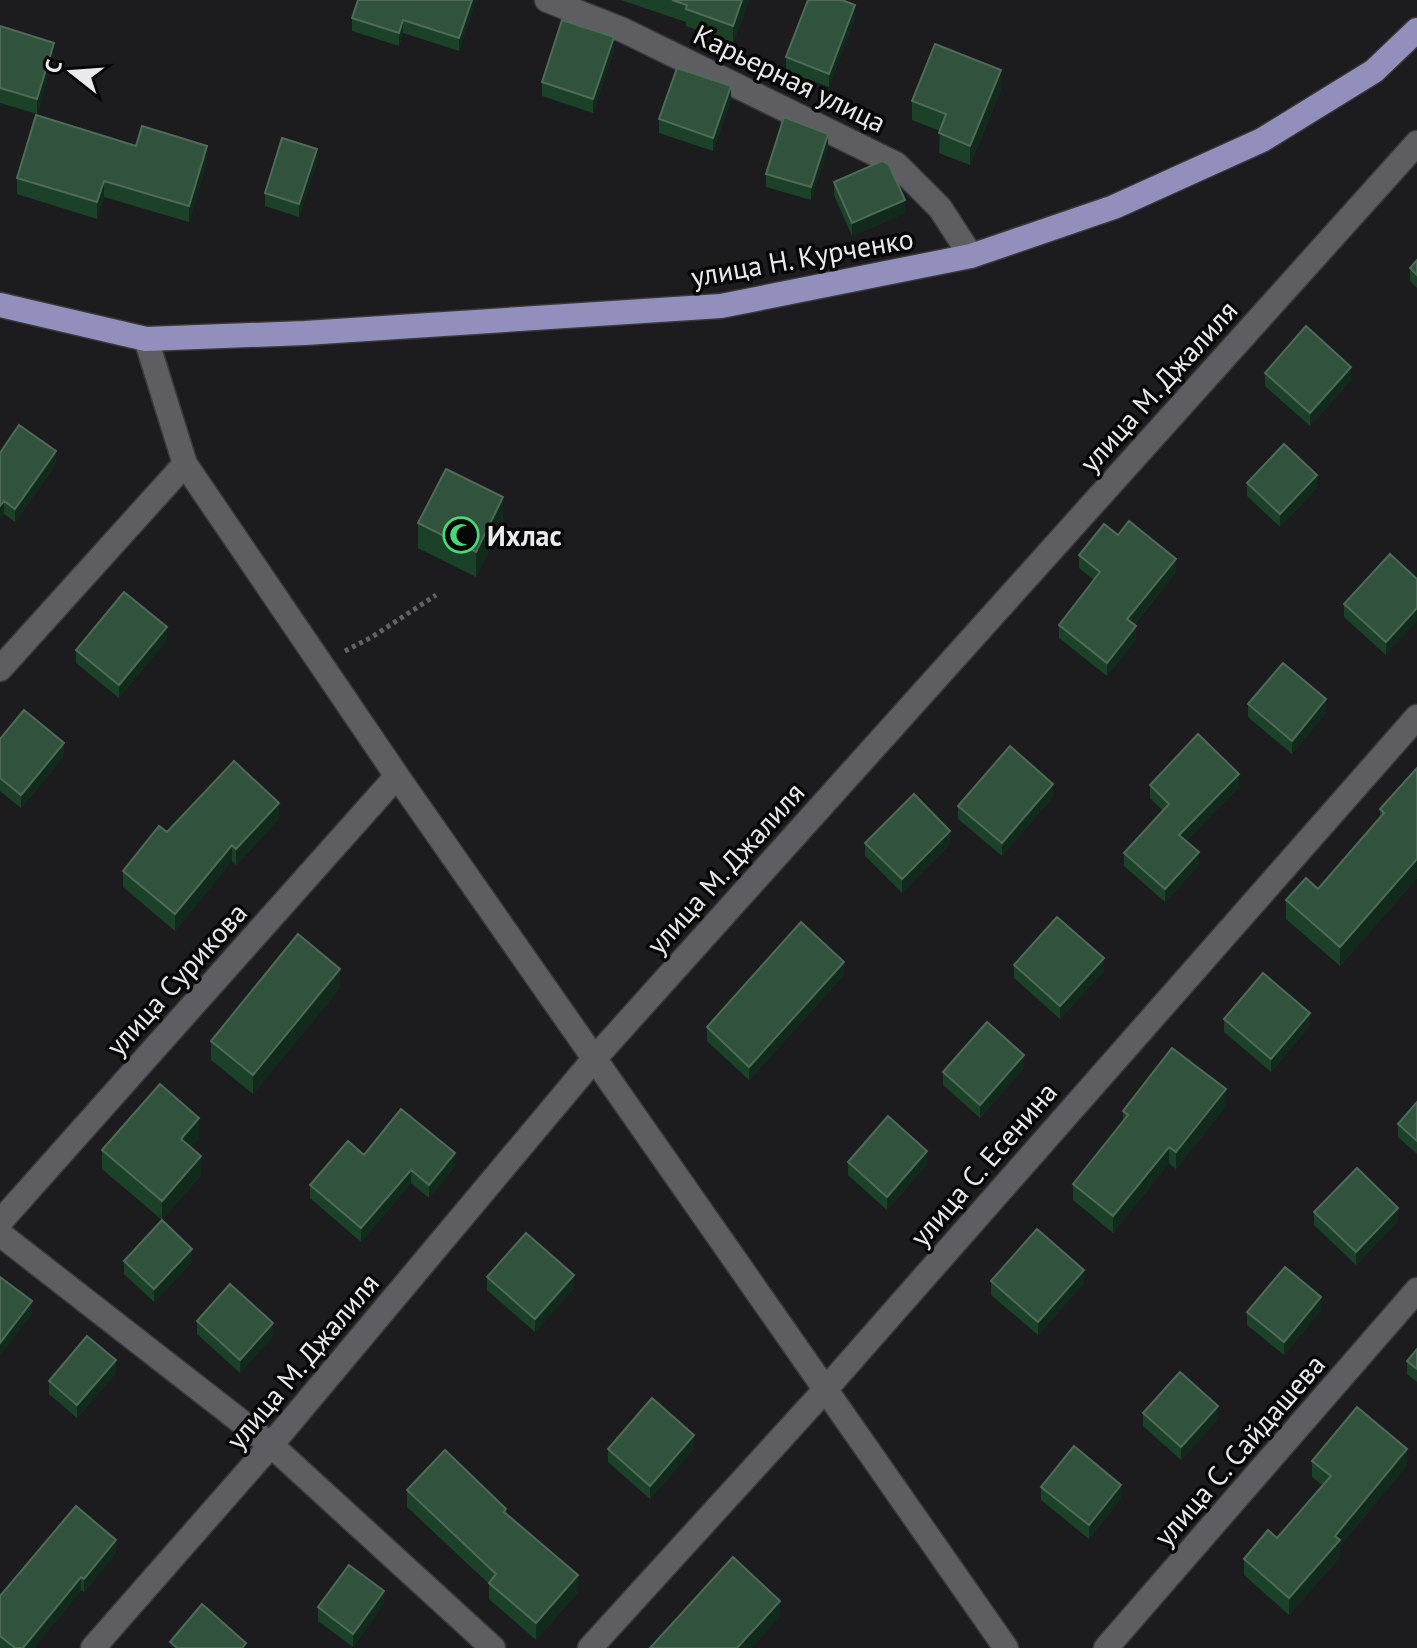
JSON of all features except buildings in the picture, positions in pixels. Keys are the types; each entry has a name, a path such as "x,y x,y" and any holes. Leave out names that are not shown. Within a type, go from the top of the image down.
{"main road":[{"name":"улица Н. Курченко","path":"0,305 146,339 305,333 721,306 971,256 1114,207 1262,140 1374,71 1417,30"}],"street":[{"name":"Карьерная улица","path":"547,0 623,30 896,164 940,208 971,256"},
{"name":"улица М. Джалиля","path":"93,1648 271,1445 595,1058 1417,143"},
{"path":"146,339 185,464 397,776 1006,1648"},
{"path":"0,669 185,464"},
{"name":"улица С. Есенина","path":"590,1648 825,1390 1417,717"},
{"name":"улица Сурикова","path":"0,1222 397,776"},
{"path":"0,1234 271,1445 493,1648"},
{"name":"улица С. Сайдашева","path":"1106,1648 1417,1290"}],"path":[{"path":"322,663 372,637 436,595"}],"place":[{"name":"Ихлас","path":"461,535"}]}
